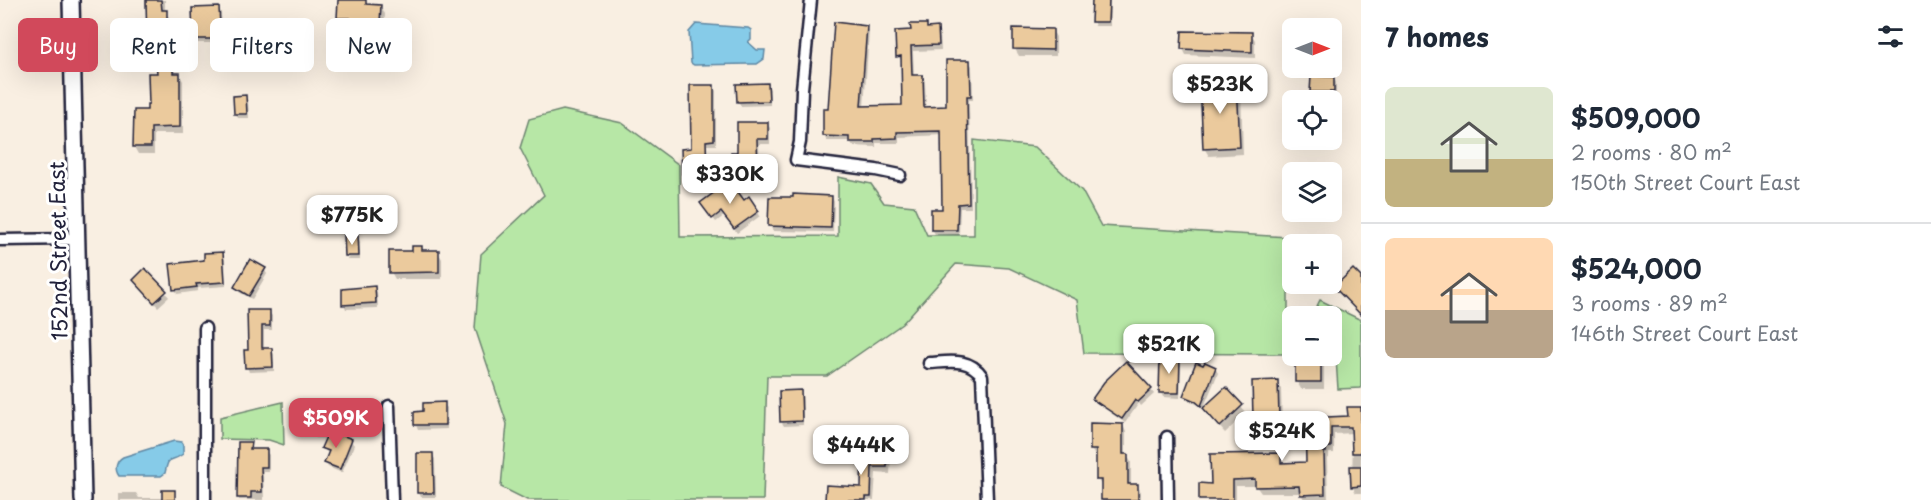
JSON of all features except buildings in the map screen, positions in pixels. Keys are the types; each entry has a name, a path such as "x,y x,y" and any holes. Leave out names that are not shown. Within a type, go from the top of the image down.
{"street":[{"name":"152nd Street East","path":"71,0 83,500"},
{"path":"811,0 802,89 800,142 796,160 900,175"},
{"path":"0,240 77,239"},
{"path":"204,328 205,500"},
{"path":"929,363 965,362 974,366 982,376 987,500"},
{"path":"389,406 392,500"},
{"path":"1167,437 1168,500"}],"green space":[{"path":"563,110 622,123 679,165 680,237 838,236 838,177 871,184 884,203 914,206 927,235 974,235 974,140 1035,147 1082,191 1101,226 1282,237 1282,294 1288,294 1288,306 1282,306 1282,354 1084,353 1077,300 1009,268 956,264 902,324 827,376 767,376 763,500 527,500 501,487 507,424 475,328 481,254 544,195 520,148 529,119"},
{"path":"1320,300 1332,306 1317,306"},
{"path":"1342,311 1361,320 1361,388 1338,389 1337,366 1342,366"},
{"path":"283,402 284,445 269,440 220,439 220,417"}],"water":[{"path":"696,24 748,28 751,30 751,39 748,42 757,50 765,50 764,59 757,64 694,65 691,63 689,32"},
{"path":"174,441 181,442 183,454 169,461 165,473 161,476 119,476 116,465 123,457"}]}
